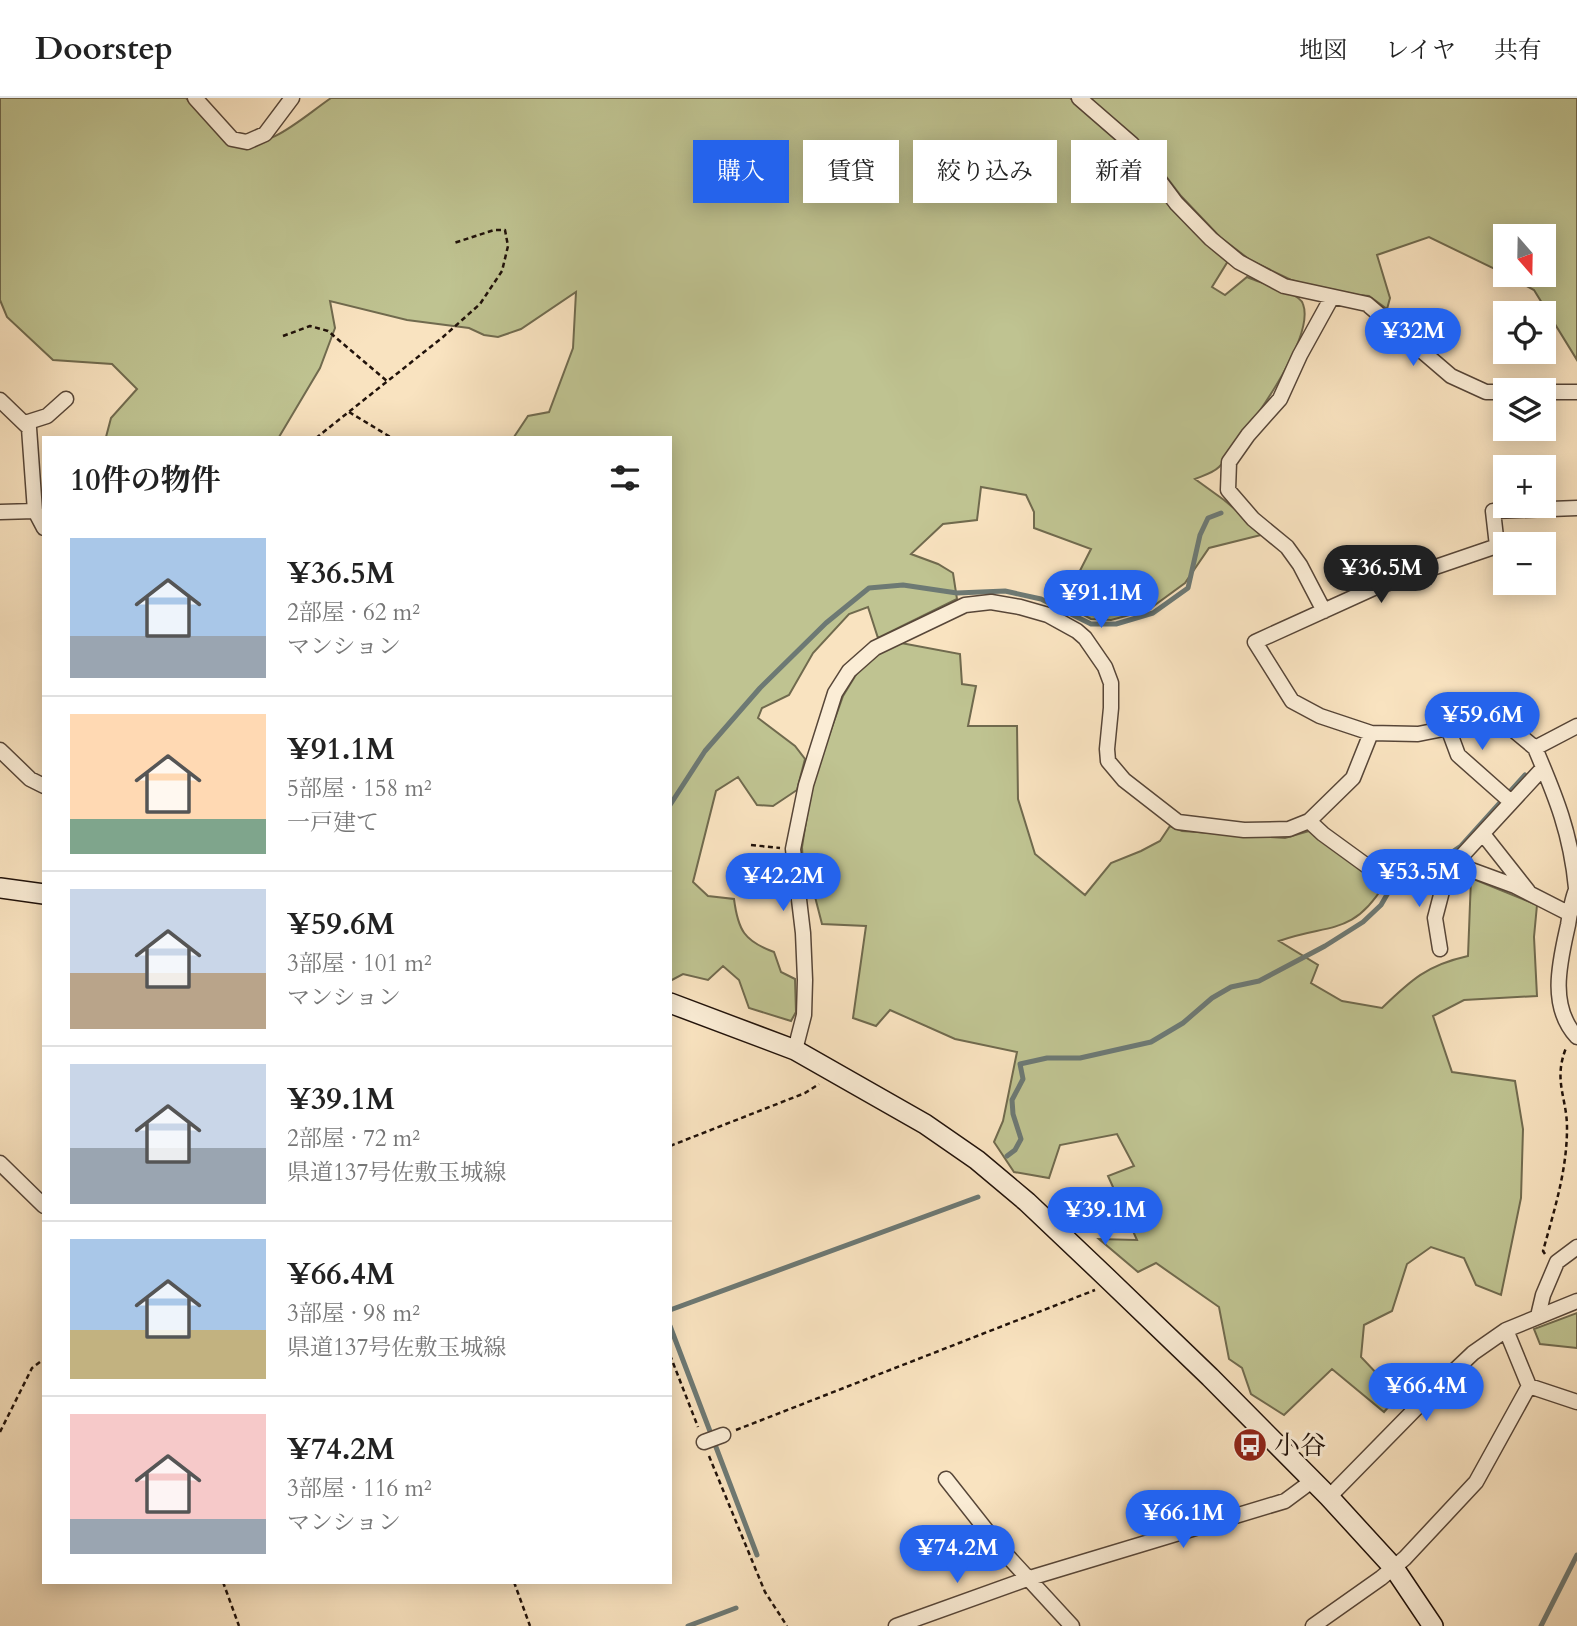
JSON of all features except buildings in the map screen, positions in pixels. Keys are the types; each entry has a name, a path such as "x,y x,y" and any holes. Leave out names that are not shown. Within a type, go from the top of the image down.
{"main road":[{"path":"0,888 42,894"},
{"path":"672,1004 795,1050 925,1124 977,1160 1027,1202 1106,1277 1329,1497 1394,1568 1433,1626"}],"street":[{"path":"195,98 232,139 247,142 265,134 292,98"},
{"path":"1079,98 1132,144 1176,203 1211,239 1239,262 1284,286 1367,304 1451,376 1486,392 1493,392"},
{"path":"1324,611 1300,565 1287,547 1253,519 1228,490 1229,462 1248,435 1280,399 1300,355 1332,297"},
{"path":"1556,392 1577,392"},
{"path":"24,423 47,416 66,399"},
{"path":"0,400 29,428 33,451 35,512 42,524"},
{"path":"1575,1035 1559,999 1559,968 1576,888 1572,852 1567,829 1535,748 1499,718 1418,734 1371,733 1320,716 1292,701 1255,642 1374,588 1497,546 1493,511 1577,508"},
{"path":"0,512 35,512"},
{"path":"795,1050 804,1015 805,980 803,933 793,849 806,785 835,693 849,671 875,648 965,606 991,602 1048,615 1077,631 1105,667 1111,683 1108,761 1124,780 1178,822 1244,830 1289,829 1309,821 1353,778 1371,733"},
{"path":"1535,748 1577,726"},
{"path":"1448,728 1458,755 1511,801"},
{"path":"0,750 30,779 42,785"},
{"path":"1309,821 1323,834 1391,879 1420,882 1451,868 1543,768"},
{"path":"1483,834 1531,894"},
{"path":"1451,868 1531,894 1570,914"},
{"path":"1440,948 1435,918 1451,868"},
{"path":"0,1163 42,1204"},
{"path":"1538,1316 1543,1295 1557,1262 1577,1247"},
{"path":"1329,1497 1473,1353 1506,1330 1577,1301"},
{"path":"1506,1330 1529,1386 1577,1402"},
{"path":"1313,1626 1394,1568 1476,1482 1529,1386"},
{"path":"704,1442 723,1434"},
{"path":"946,1479 977,1521 1072,1626"},
{"path":"895,1626 1030,1577 1285,1501 1312,1481"}],"path":[{"path":"319,436 480,304 502,271 508,246 505,230 494,230 454,243"},
{"path":"283,335 310,326 328,331 387,382"},
{"path":"349,412 389,436"},
{"path":"751,845 793,849"},
{"path":"1554,1268 1544,1251 1560,1195 1567,1127 1559,1066 1575,1035"},
{"path":"672,1145 805,1093 822,1082 828,1068"},
{"path":"723,1434 1092,1293 1106,1277"},
{"path":"0,1432 32,1368 42,1360"},
{"path":"672,1360 765,1592 787,1626"},
{"path":"224,1584 239,1626"},
{"path":"515,1584 530,1626"}],"green space":[{"path":"0,98 186,98 230,146 259,143 272,138 331,98 1070,98 1118,140 1071,140 1071,203 1167,203 1167,193 1228,261 1212,287 1225,295 1247,277 1287,292 1300,300 1304,318 1293,355 1258,414 1222,464 1214,471 1195,479 1265,534 1209,548 1185,583 1148,610 1111,620 1091,619 1063,604 1091,549 1034,528 1034,512 1026,495 981,487 977,520 943,524 911,554 953,573 957,599 878,638 868,607 849,614 813,653 789,695 762,708 758,718 795,746 805,759 797,790 773,806 757,805 738,777 716,791 693,882 708,896 734,899 744,933 749,939 774,952 781,972 795,979 796,1012 791,1021 749,1008 739,980 723,966 708,980 683,974 672,980 672,436 515,436 528,416 549,412 573,348 576,292 521,329 498,337 484,335 469,328 407,320 330,301 335,328 320,368 280,436 106,436 111,418 137,389 112,364 53,360 7,317 0,300"},
{"path":"1089,98 1577,98 1577,360 1556,326 1556,301 1541,301 1534,290 1528,287 1556,287 1556,224 1493,224 1493,268 1429,237 1377,255 1390,298 1387,309 1369,296 1336,293 1291,280 1250,260 1220,237 1167,178 1167,140 1138,140"},
{"path":"901,643 960,654 962,684 976,686 968,726 1017,726 1018,799 1035,854 1085,895 1111,863 1160,841 1170,826 1182,831 1285,838 1309,831 1384,885 1372,902 1350,921 1279,941 1318,965 1311,983 1342,1001 1382,1008 1420,975 1441,964 1468,956 1471,878 1537,905 1534,937 1537,996 1464,1000 1433,1016 1452,1072 1515,1081 1523,1129 1521,1198 1501,1295 1476,1285 1464,1258 1431,1247 1407,1264 1392,1311 1364,1325 1361,1357 1380,1377 1412,1380 1384,1412 1332,1369 1284,1415 1251,1394 1242,1368 1229,1359 1219,1307 1156,1263 1138,1272 1099,1239 1137,1240 1108,1176 1134,1166 1117,1134 1060,1145 1049,1178 1014,1172 994,1142 1003,1121 1017,1052 955,1039 890,1010 876,1026 853,1018 866,926 822,924 813,889 804,883 802,847 812,783 843,696 857,673 880,651"},
{"path":"1577,1313 1577,1348 1540,1344 1534,1329"}],"waterway":[{"path":"672,802 705,751 760,688 826,623 869,588 903,585 957,593 1005,591 1041,599 1091,624 1116,624 1153,613 1188,588 1200,535 1208,518 1221,513"},
{"path":"1007,1156 1015,1150 1021,1139 1013,1114 1012,1100 1023,1079 1020,1064 1047,1058 1080,1058 1151,1042 1183,1023 1212,998 1231,987 1259,981 1325,946 1363,922 1381,905 1400,872 1439,861 1461,846 1525,775"},
{"path":"672,1309 978,1197"},
{"path":"672,1331 757,1555"},
{"path":"1541,1626 1577,1555"},
{"path":"688,1626 736,1608"}],"place":[{"name":"小谷","path":"1250,1445"}]}
